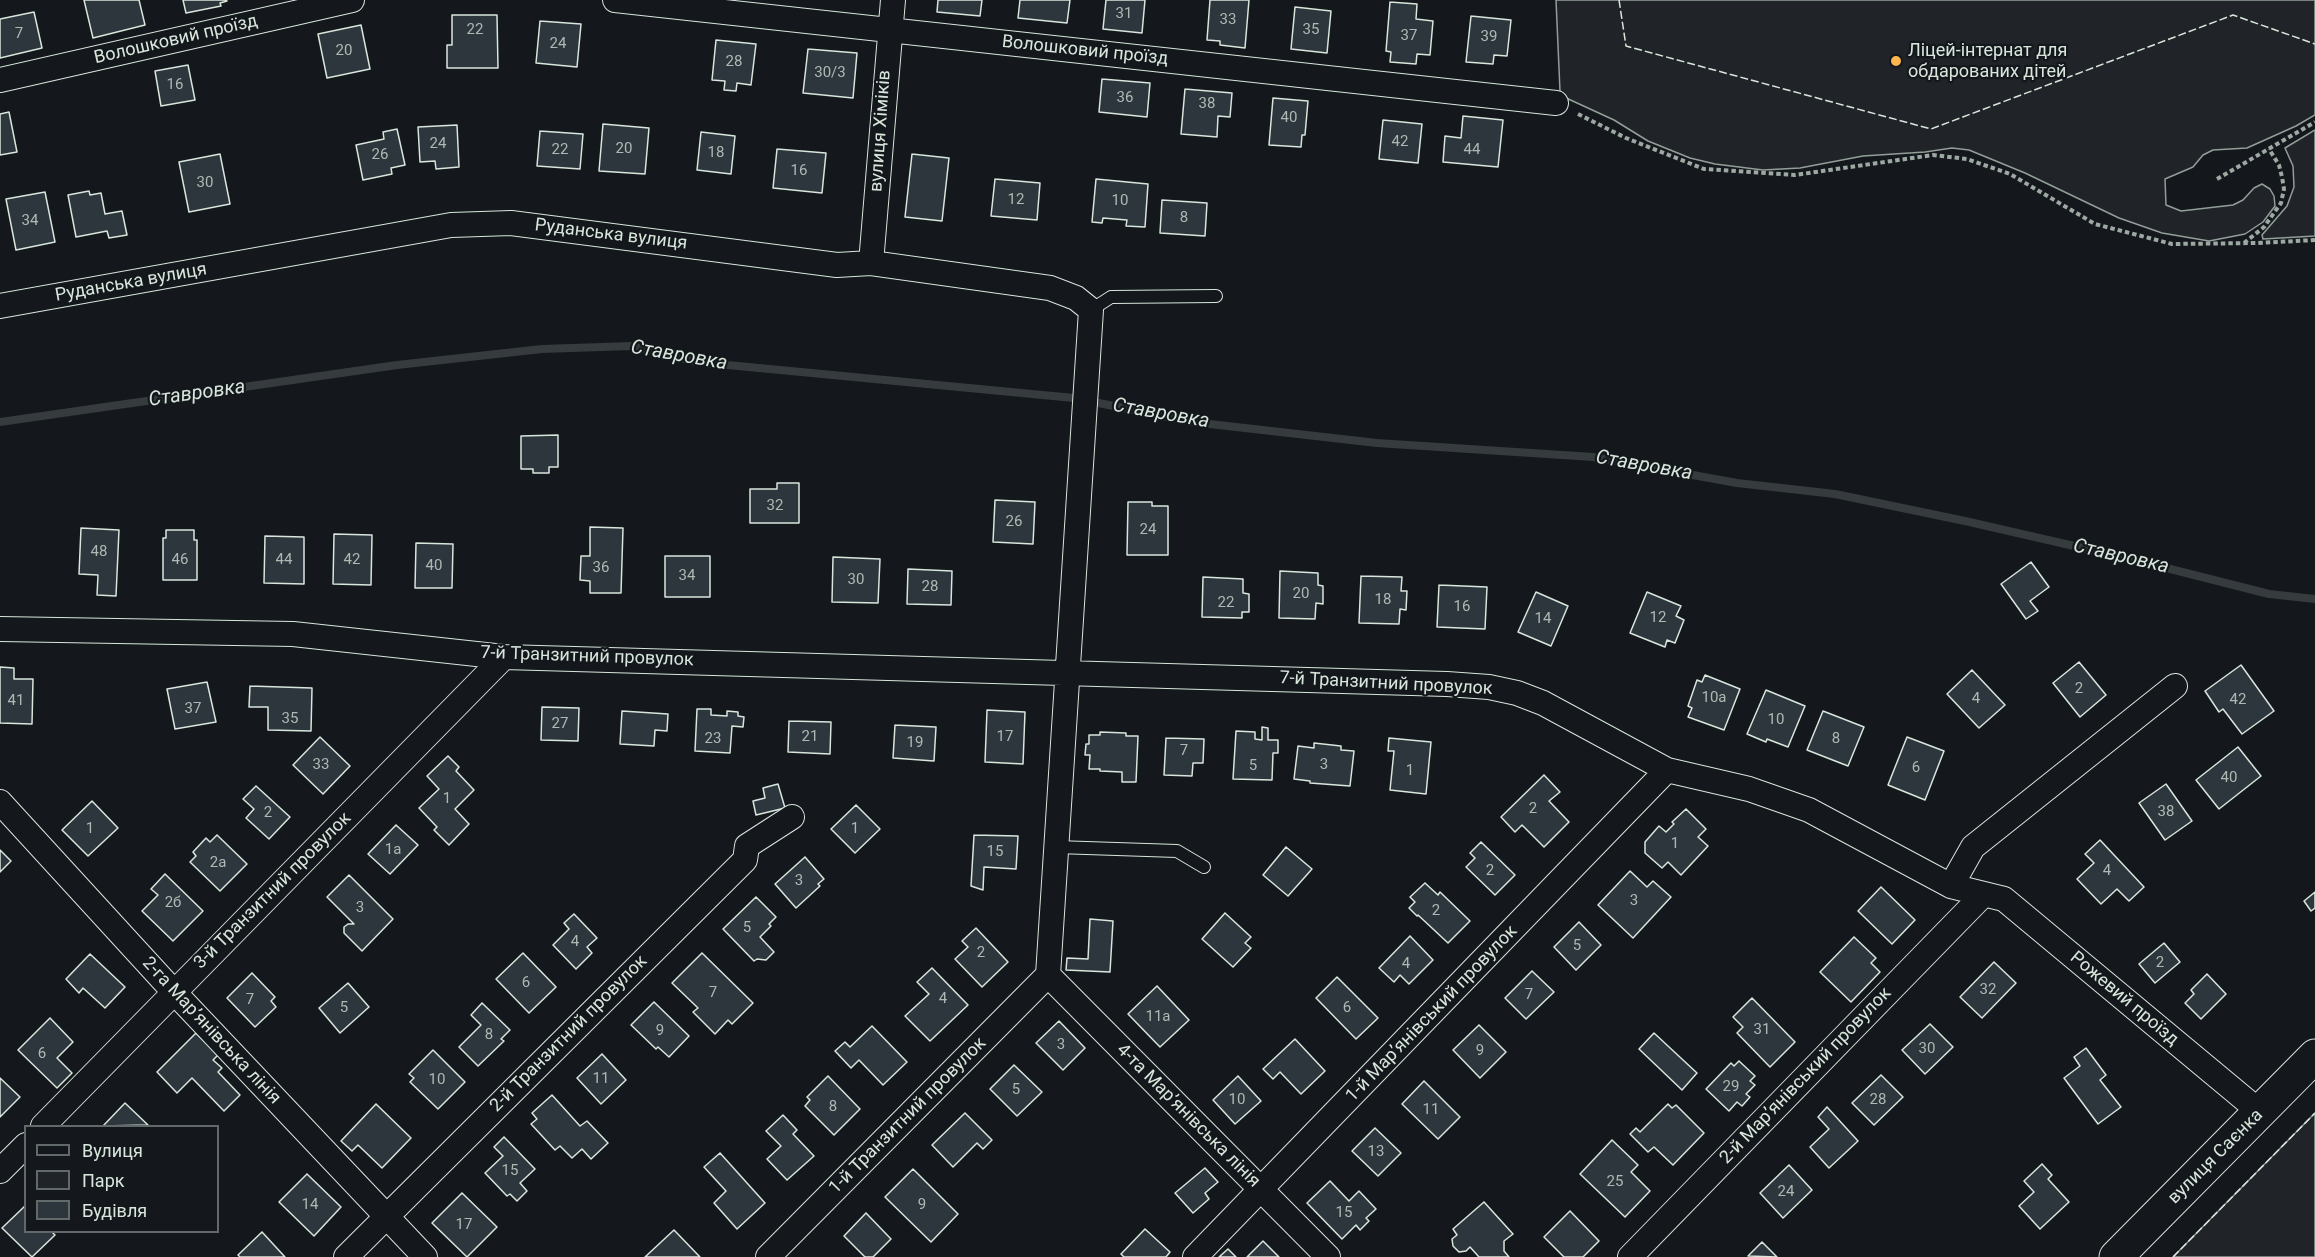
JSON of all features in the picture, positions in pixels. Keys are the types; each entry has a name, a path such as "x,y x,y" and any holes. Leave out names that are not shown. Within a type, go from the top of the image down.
{"street":[{"name":"Волошковий проїзд","path":"0,80 352,0"},
{"name":"Волошковий проїзд","path":"615,0 1556,103"},
{"name":"вулиця Хіміків","path":"871,262 893,0"},
{"name":"Руданська вулиця","path":"0,306 463,225 511,223 837,265 871,262 1050,288 1076,298 1091,310"},
{"path":"1048,975 1091,310"},
{"name":"7-й Транзитний провулок","path":"0,629 293,634 504,657 1067,672 1489,687 1517,693 1544,703 1667,770 1749,789 1809,810 1951,886 1983,895"},
{"name":"3-й Транзитний провулок","path":"44,1125 504,657"},
{"path":"1951,886 1973,848 2175,686"},
{"name":"1-й Марʼянівський провулок","path":"1195,1257 1667,770"},
{"name":"2-га Марʼянівська лінія","path":"0,802 174,992 425,1257"},
{"name":"2-й Транзитний провулок","path":"346,1257 745,860 747,846 792,817"},
{"name":"Рожевий проїзд","path":"1983,895 2004,899 2260,1112"},
{"name":"2-й Марʼянівський провулок","path":"1630,1257 1983,895"},
{"name":"4-та Марʼянівська лінія","path":"1048,975 1328,1257"},
{"name":"1-й Транзитний провулок","path":"768,1257 1048,975"},
{"name":"вулиця Саєнка","path":"2116,1257 2315,1056"},
{"path":"0,1171 24,1147"}],"lane":[{"path":"1091,310 1111,297 1216,296"},
{"path":"1056,847 1177,851 1204,867"}],"path":[{"path":"1556,103 1626,138 1704,169 1795,175 1934,155 1967,159 2010,174 2095,224 2172,244 2244,244 2315,240"},
{"path":"2217,179 2315,122"},
{"path":"2244,244 2264,227 2281,203 2284,189 2282,177 2279,165 2269,149"}],"green space":[{"path":"1556,0 2315,0 2315,115 2247,148 2213,150 2203,155 2193,167 2165,179 2166,205 2181,211 2233,205 2243,200 2254,188 2262,184 2270,189 2274,196 2275,206 2263,222 2245,234 2209,241 2162,233 2119,218 2025,173 1969,150 1952,148 1863,156 1800,168 1763,170 1715,164 1690,158 1648,141 1614,120 1564,97 1560,91"},
{"path":"2315,130 2315,236 2263,239 2262,235 2287,206 2294,187 2293,166 2285,148"},
{"path":"2315,1113 2315,1257 2173,1257"}],"building":[{"path":"84,0 139,0 145,25 93,38"},
{"path":"183,0 227,1 220,3 221,6 186,13"},
{"path":"938,0 982,0 980,16 937,12"},
{"path":"1020,0 1070,0 1067,23 1018,18"},
{"path":"1106,0 1145,0 1142,33 1103,29"},
{"path":"1210,0 1249,0 1245,48 1220,45 1220,41 1207,40"},
{"path":"1390,2 1417,4 1416,19 1433,21 1430,55 1417,54 1416,64 1390,62 1391,52 1386,51"},
{"path":"1295,7 1331,11 1327,53 1291,49"},
{"path":"34,12 42,48 0,58 0,19"},
{"path":"452,15 497,15 498,68 447,68 447,45 452,45"},
{"path":"1471,16 1511,20 1507,56 1494,55 1493,64 1466,62"},
{"path":"540,21 581,24 577,67 536,63"},
{"path":"361,25 370,69 327,78 318,34"},
{"path":"716,40 756,44 751,85 737,83 736,91 724,90 725,81 712,80"},
{"path":"808,49 857,53 853,98 803,93"},
{"path":"188,65 195,100 161,106 155,71"},
{"path":"1102,79 1150,83 1147,117 1099,112"},
{"path":"1185,89 1232,93 1230,117 1218,116 1217,137 1181,134"},
{"path":"1273,98 1308,101 1305,135 1302,135 1301,147 1269,145"},
{"path":"9,112 17,152 0,155 0,114"},
{"path":"1463,116 1503,120 1498,167 1443,162 1445,136 1461,138"},
{"path":"1383,120 1422,124 1418,163 1379,159"},
{"path":"603,124 649,128 645,174 599,171"},
{"path":"457,125 459,167 436,169 435,161 420,162 418,127"},
{"path":"397,129 405,165 391,168 392,174 363,180 356,145 384,139 383,132"},
{"path":"540,131 583,134 580,169 537,166"},
{"path":"701,132 735,136 731,174 697,170"},
{"path":"777,149 826,153 822,193 773,188"},
{"path":"220,154 230,204 189,212 179,162"},
{"path":"912,154 949,158 942,221 905,217"},
{"path":"995,179 1040,183 1037,220 991,216"},
{"path":"1096,179 1148,184 1145,227 1126,226 1127,220 1103,218 1102,223 1092,222"},
{"path":"89,191 90,195 101,193 105,214 122,211 127,235 109,238 107,231 76,237 68,195"},
{"path":"45,192 55,242 16,250 6,199"},
{"path":"1162,200 1207,203 1205,236 1160,233"},
{"path":"558,435 558,467 549,467 549,473 533,473 533,469 521,469 521,436"},
{"path":"777,483 799,483 799,523 750,523 750,489 777,489"},
{"path":"995,500 1035,502 1033,544 993,542"},
{"path":"1128,502 1152,502 1152,506 1168,506 1168,555 1127,555"},
{"path":"590,527 623,528 621,593 590,593 590,581 580,580 581,556 590,556"},
{"path":"81,528 119,530 116,596 97,595 98,575 79,574"},
{"path":"166,530 194,530 194,540 197,540 197,580 163,580 163,538 166,538"},
{"path":"334,534 372,535 371,585 333,584"},
{"path":"265,536 304,537 304,584 264,583"},
{"path":"416,543 453,544 452,588 415,588"},
{"path":"665,556 710,556 710,597 665,597"},
{"path":"833,557 880,559 878,603 832,602"},
{"path":"2031,562 2049,587 2030,601 2038,611 2026,619 2001,584"},
{"path":"908,569 952,571 951,605 907,604"},
{"path":"1280,571 1318,573 1318,585 1323,586 1323,604 1316,603 1315,619 1279,618"},
{"path":"1361,576 1402,577 1401,591 1407,591 1406,610 1400,609 1399,624 1359,623"},
{"path":"1203,577 1243,579 1243,593 1249,594 1249,612 1242,612 1242,618 1202,617"},
{"path":"1439,585 1487,587 1485,629 1437,627"},
{"path":"1536,592 1568,606 1551,646 1518,632"},
{"path":"1647,592 1681,606 1676,616 1684,620 1675,643 1667,640 1665,647 1630,633"},
{"path":"2079,662 2106,695 2080,717 2053,683"},
{"path":"2241,665 2274,711 2242,734 2223,709 2219,712 2205,691"},
{"path":"0,667 14,668 14,679 33,679 32,724 0,723"},
{"path":"1972,670 2005,705 1979,728 1947,694"},
{"path":"1705,675 1740,689 1724,730 1688,717 1692,708 1688,706 1697,680 1702,682"},
{"path":"207,682 216,722 175,729 167,689"},
{"path":"250,686 312,688 311,731 268,730 268,707 249,707"},
{"path":"1766,690 1805,706 1788,747 1767,739 1766,742 1747,734"},
{"path":"542,707 579,708 578,741 541,740"},
{"path":"697,709 711,709 711,715 727,716 727,711 738,712 738,716 744,717 743,727 732,726 730,753 695,751"},
{"path":"987,710 1025,712 1023,764 985,762"},
{"path":"622,711 668,714 667,731 655,730 654,746 620,744"},
{"path":"1823,711 1864,727 1848,766 1807,750"},
{"path":"789,721 831,722 830,754 788,752"},
{"path":"895,725 936,727 934,761 893,758"},
{"path":"1262,727 1268,728 1268,740 1278,740 1278,753 1273,753 1272,780 1233,779 1236,731 1255,732 1255,739 1262,740"},
{"path":"1100,732 1138,736 1136,782 1122,782 1122,772 1089,769 1090,755 1085,755 1086,744 1089,744 1089,735 1100,735"},
{"path":"320,737 350,766 323,794 293,765"},
{"path":"1907,737 1944,751 1925,800 1888,785"},
{"path":"1166,738 1204,739 1203,763 1193,763 1192,776 1164,775"},
{"path":"1389,738 1431,742 1426,794 1390,790 1394,751 1388,751"},
{"path":"1314,743 1341,746 1341,750 1354,751 1350,786 1310,783 1310,781 1294,779 1298,746 1314,748"},
{"path":"2238,747 2261,776 2219,809 2196,780"},
{"path":"448,756 459,767 456,771 474,790 455,809 469,824 449,845 434,830 437,827 419,808 439,789 427,776"},
{"path":"1544,775 1560,792 1549,801 1569,822 1544,847 1522,825 1515,832 1501,817"},
{"path":"778,784 785,808 756,815 753,801 765,798 763,788"},
{"path":"2166,784 2192,821 2165,840 2139,803"},
{"path":"256,786 290,817 269,839 246,818 254,809 243,799"},
{"path":"92,801 118,828 88,856 62,830"},
{"path":"856,805 880,829 855,853 831,829"},
{"path":"1686,809 1706,829 1698,837 1708,846 1681,875 1668,862 1662,868 1645,853 1645,842 1659,826 1666,832 1674,824 1672,822"},
{"path":"396,825 418,845 390,874 368,854"},
{"path":"217,835 247,864 220,891 190,862 196,856 193,852 206,838 210,842"},
{"path":"974,835 1018,836 1016,869 984,867 983,890 971,886"},
{"path":"2100,840 2144,887 2129,901 2117,889 2101,904 2077,879 2094,863 2085,854"},
{"path":"1481,842 1515,875 1495,895 1466,867 1475,858 1470,853"},
{"path":"1286,847 1312,869 1288,896 1263,875"},
{"path":"0,850 11,861 0,872"},
{"path":"805,857 824,879 818,884 820,886 796,908 775,884"},
{"path":"1630,871 1647,887 1653,881 1671,897 1633,938 1598,905"},
{"path":"165,874 203,911 173,941 142,911 158,895 151,889"},
{"path":"349,875 393,919 362,951 344,933 344,927 354,924 327,897"},
{"path":"1425,883 1438,895 1440,892 1470,921 1448,943 1409,908 1415,902 1410,897"},
{"path":"1881,887 1915,920 1892,944 1858,911"},
{"path":"2315,892 2315,908 2311,911 2304,901"},
{"path":"756,897 776,917 760,937 774,952 766,960 754,961 723,929"},
{"path":"1225,913 1251,937 1245,943 1251,948 1233,967 1202,939"},
{"path":"574,914 597,938 587,947 592,953 576,969 553,945 569,929 564,923"},
{"path":"1090,919 1113,921 1110,972 1066,970 1067,958 1088,959"},
{"path":"1579,922 1601,945 1576,970 1554,947"},
{"path":"976,928 1008,962 982,987 955,959 968,947 962,941"},
{"path":"1410,936 1433,960 1409,984 1400,975 1394,982 1379,968"},
{"path":"1854,937 1876,958 1871,963 1880,972 1851,1002 1820,972"},
{"path":"2164,943 2180,962 2155,983 2139,964"},
{"path":"523,953 556,987 529,1013 496,979"},
{"path":"702,953 753,1003 732,1024 728,1020 715,1034 693,1012 698,1008 672,983"},
{"path":"90,954 125,987 105,1008 83,988 79,993 66,979"},
{"path":"1994,962 2016,983 1982,1018 1960,997"},
{"path":"932,968 968,1005 930,1041 905,1016 929,994 917,982"},
{"path":"1532,971 1554,992 1526,1019 1505,998"},
{"path":"252,973 275,997 271,1001 276,1007 255,1027 227,998"},
{"path":"2207,974 2226,994 2201,1019 2185,1003 2194,994 2191,990"},
{"path":"1337,977 1378,1018 1356,1039 1316,998"},
{"path":"348,983 369,1007 340,1033 319,1008"},
{"path":"1157,986 1189,1020 1160,1047 1128,1014"},
{"path":"1752,998 1795,1042 1770,1067 1737,1033 1743,1027 1733,1017"},
{"path":"654,1002 689,1036 669,1057 658,1047 656,1049 631,1025"},
{"path":"482,1003 510,1030 501,1039 504,1041 478,1066 459,1047 481,1025 471,1015"},
{"path":"50,1018 73,1042 57,1058 72,1073 57,1088 18,1050"},
{"path":"1059,1021 1085,1048 1063,1070 1036,1043"},
{"path":"1930,1024 1953,1047 1925,1074 1902,1050"},
{"path":"1479,1025 1506,1052 1480,1078 1453,1050"},
{"path":"872,1026 907,1062 883,1085 859,1060 851,1068 835,1051 845,1042 850,1047"},
{"path":"196,1033 218,1055 213,1060 222,1068 218,1072 240,1095 224,1111 192,1078 177,1093 157,1072"},
{"path":"1654,1033 1697,1073 1682,1090 1639,1049"},
{"path":"1295,1039 1325,1071 1301,1094 1280,1072 1273,1079 1263,1069"},
{"path":"2086,1048 2106,1075 2100,1080 2121,1107 2098,1124 2064,1078 2080,1066 2074,1057"},
{"path":"433,1050 465,1082 438,1109 410,1082 414,1078 409,1074"},
{"path":"602,1054 626,1080 601,1104 577,1078"},
{"path":"1739,1061 1755,1076 1750,1081 1755,1085 1746,1094 1750,1097 1742,1106 1737,1102 1729,1111 1706,1089 1731,1063 1734,1066"},
{"path":"1014,1065 1042,1092 1017,1116 990,1089"},
{"path":"1881,1075 1903,1097 1874,1125 1852,1103"},
{"path":"828,1076 860,1109 834,1135 805,1106 810,1100 807,1097"},
{"path":"1238,1076 1261,1101 1235,1124 1213,1100"},
{"path":"0,1078 20,1097 0,1117"},
{"path":"1424,1081 1460,1117 1438,1139 1402,1104"},
{"path":"552,1095 580,1126 587,1121 608,1143 591,1159 582,1149 572,1158 560,1146 555,1150 531,1124 537,1119 532,1113"},
{"path":"125,1103 148,1125 104,1125"},
{"path":"376,1104 411,1138 382,1168 358,1145 352,1151 341,1141"},
{"path":"1668,1104 1672,1108 1676,1105 1704,1133 1673,1165 1654,1147 1648,1152 1630,1134 1636,1128 1640,1132"},
{"path":"1827,1107 1858,1141 1829,1168 1810,1147 1829,1129 1818,1117"},
{"path":"965,1113 992,1140 983,1149 977,1143 953,1167 932,1145"},
{"path":"783,1115 797,1130 793,1134 814,1156 787,1180 767,1159 781,1146 766,1131"},
{"path":"1375,1128 1401,1153 1378,1176 1352,1151"},
{"path":"504,1137 535,1169 520,1183 527,1191 517,1201 510,1194 507,1196 485,1173 503,1156 494,1147"},
{"path":"1612,1140 1638,1165 1631,1172 1650,1191 1625,1217 1580,1174"},
{"path":"720,1153 765,1203 737,1229 714,1203 726,1191 704,1167"},
{"path":"2042,1164 2052,1175 2048,1179 2069,1202 2040,1229 2019,1206 2034,1192 2024,1181"},
{"path":"1789,1165 1812,1190 1783,1218 1760,1193"},
{"path":"1205,1168 1218,1182 1205,1193 1209,1199 1193,1213 1175,1193"},
{"path":"913,1169 958,1214 931,1242 885,1197"},
{"path":"307,1174 341,1207 314,1236 279,1202"},
{"path":"1330,1181 1349,1201 1359,1191 1376,1209 1366,1218 1369,1221 1360,1230 1356,1225 1342,1239 1307,1203"},
{"path":"462,1193 497,1227 467,1257 432,1223"},
{"path":"1484,1202 1513,1234 1504,1241 1504,1251 1509,1257 1479,1257 1470,1247 1466,1251 1459,1252 1453,1246 1452,1239 1457,1235 1453,1229"},
{"path":"24,1207 24,1233 53,1233 55,1235 32,1257 2,1228"},
{"path":"1570,1211 1599,1241 1583,1257 1564,1257 1544,1237"},
{"path":"866,1213 891,1239 873,1257 865,1257 844,1236"},
{"path":"1145,1229 1170,1252 1166,1257 1124,1257 1121,1254"},
{"path":"674,1230 700,1257 645,1257"},
{"path":"262,1232 285,1257 240,1257 238,1255"},
{"path":"1263,1241 1279,1257 1247,1257"},
{"path":"1762,1242 1777,1257 1748,1256"},
{"path":"1228,1249 1236,1257 1219,1257"}],"waterway":[{"name":"Ставровка","path":"0,422 397,365 542,349 631,346 696,362 1074,398 1192,422 1377,443 1593,457 1737,483 1835,494 2131,559 2269,594 2315,599"}],"fence":[{"path":"1619,0 1626,46 1931,129 2233,15 2315,44"},
{"path":"2173,1257 2315,1113"}],"place":[{"name":"Ліцей-інтернат для обдарованих дітей","path":"1896,61"}]}
